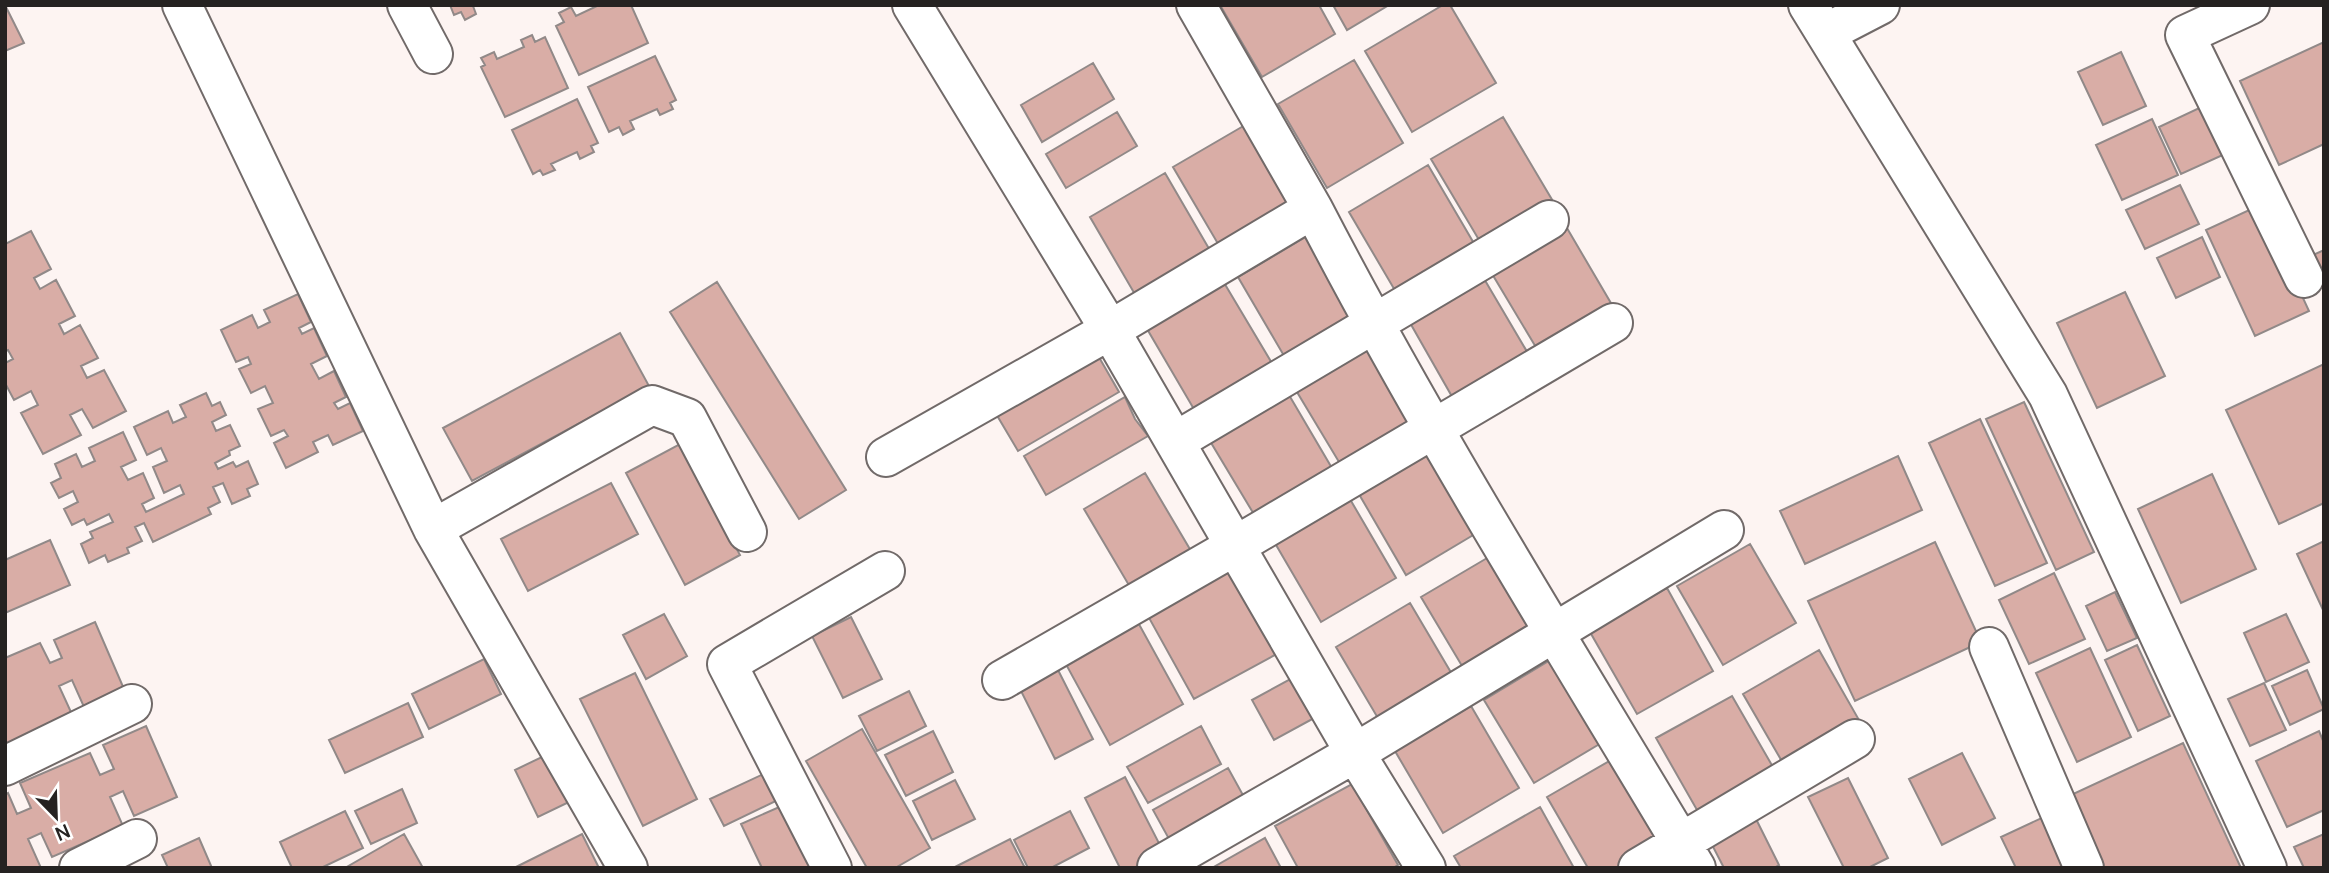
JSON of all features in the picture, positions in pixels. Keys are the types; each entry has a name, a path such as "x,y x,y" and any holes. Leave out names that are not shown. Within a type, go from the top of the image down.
{"street":[{"path":"182,5 433,529 628,868"},
{"path":"407,5 433,54"},
{"path":"912,5 1110,330 1355,753 1426,868"},
{"path":"1196,5 1313,209 1373,324 1433,428 1688,855"},
{"path":"1880,5 1817,19 2048,395 2267,868"},
{"path":"2250,5 2185,35 2304,278"},
{"path":"886,457 1110,330 1313,209"},
{"path":"1175,441 1549,220"},
{"path":"1002,680 1613,323"},
{"path":"433,529 652,405 687,418 747,532"},
{"path":"1157,867 1355,753 1724,530"},
{"path":"832,868 727,664 885,571"},
{"path":"1989,647 2084,868"},
{"path":"5,766 132,704"},
{"path":"1637,868 1688,855 1855,739"},
{"path":"79,868 137,839"}],"building":[{"path":"5,5 24,43 5,51"},
{"path":"450,5 475,5 476,14 465,20 461,12 454,15"},
{"path":"599,5 631,5 648,43 579,75 556,26 564,22 559,13 571,7 576,16"},
{"path":"1220,5 1319,5 1335,34 1262,77"},
{"path":"1333,5 1389,5 1347,30"},
{"path":"1443,5 1450,5 1496,83 1412,132 1365,51"},
{"path":"532,35 535,42 545,37 568,88 505,117 481,67 485,65 481,58 494,52 497,59 524,47 521,40"},
{"path":"2324,42 2324,144 2279,165 2240,81"},
{"path":"2121,52 2146,106 2103,125 2078,72"},
{"path":"655,56 676,100 670,103 673,109 660,115 657,109 630,121 634,129 623,135 619,127 609,132 588,87"},
{"path":"1354,60 1403,143 1327,188 1278,104"},
{"path":"1093,63 1114,99 1042,142 1021,105"},
{"path":"577,99 598,143 591,146 594,152 580,159 577,152 551,164 555,170 543,175 540,170 533,174 512,130"},
{"path":"2214,101 2236,149 2181,174 2159,127"},
{"path":"1117,112 1137,146 1066,188 1046,154"},
{"path":"1503,117 1554,203 1482,245 1431,159"},
{"path":"2152,119 2178,175 2122,200 2096,145"},
{"path":"1252,121 1303,207 1224,254 1173,167"},
{"path":"1428,165 1479,252 1400,299 1349,212"},
{"path":"1165,173 1215,259 1140,303 1090,217"},
{"path":"2180,185 2199,224 2145,249 2126,210"},
{"path":"2260,205 2309,311 2255,336 2206,230"},
{"path":"1564,223 1615,310 1540,354 1488,267"},
{"path":"31,231 51,269 34,278 40,289 56,280 75,316 59,324 64,334 80,325 98,358 81,366 87,378 104,370 126,411 93,428 82,409 70,415 81,435 43,454 21,413 38,405 31,391 14,400 5,383 5,363 13,359 8,350 5,351 5,244"},
{"path":"1314,232 1363,316 1287,361 1238,277"},
{"path":"2202,237 2220,277 2176,298 2157,258"},
{"path":"2324,250 2324,277 2313,255"},
{"path":"1220,276 1273,365 1195,411 1143,322"},
{"path":"1483,277 1529,355 1454,400 1409,321"},
{"path":"717,282 846,490 799,519 670,312"},
{"path":"2125,292 2165,376 2097,408 2057,323"},
{"path":"298,294 311,322 299,328 302,334 314,328 327,356 311,364 319,379 334,371 346,397 334,403 338,409 350,403 363,431 333,445 328,435 313,442 318,452 286,468 274,443 288,436 284,430 271,436 258,409 273,403 265,386 251,393 239,369 251,364 248,357 236,362 221,330 252,315 258,328 270,322 264,310"},
{"path":"620,333 649,386 472,481 443,428"},
{"path":"1372,341 1419,421 1342,467 1294,387"},
{"path":"1096,352 1119,392 1018,451 995,412"},
{"path":"2324,364 2324,503 2279,524 2226,410"},
{"path":"206,393 212,406 220,402 226,415 212,422 216,431 230,425 240,446 215,463 218,469 233,462 236,467 248,461 258,484 247,489 250,496 232,504 223,483 213,487 220,502 208,508 211,514 153,542 144,523 135,527 142,541 127,548 129,553 108,562 105,555 89,563 81,544 93,538 90,532 113,522 109,514 87,525 84,519 72,525 64,509 78,502 73,491 59,498 51,483 61,478 55,464 76,454 82,467 95,461 89,448 123,432 136,460 121,467 128,480 143,473 154,498 142,504 146,512 184,494 180,485 164,493 153,467 167,461 161,448 147,455 134,427 168,411 173,423 186,417 180,405"},
{"path":"1289,395 1336,475 1258,521 1210,441"},
{"path":"1125,397 1135,419 1148,436 1046,495 1024,456"},
{"path":"2024,402 2094,552 2056,570 1986,419"},
{"path":"1980,419 2047,563 1995,586 1929,443"},
{"path":"680,444 740,555 685,585 626,473"},
{"path":"1429,446 1480,531 1406,575 1356,489"},
{"path":"1898,456 1922,510 1805,564 1780,511"},
{"path":"1145,473 1191,551 1130,587 1084,509"},
{"path":"2212,474 2256,569 2181,603 2138,509"},
{"path":"611,483 638,534 528,591 501,539"},
{"path":"1347,494 1396,578 1321,622 1272,538"},
{"path":"50,540 70,585 5,613 5,560"},
{"path":"2324,541 2324,612 2297,554"},
{"path":"1935,542 1981,642 1855,701 1808,601"},
{"path":"1750,544 1796,623 1723,665 1677,586"},
{"path":"1499,551 1545,630 1468,676 1421,597"},
{"path":"1238,566 1284,650 1194,699 1148,616"},
{"path":"2054,573 2085,639 2029,664 1999,600"},
{"path":"1667,588 1713,671 1637,714 1590,632"},
{"path":"2115,592 2137,638 2107,651 2086,606"},
{"path":"1410,603 1456,681 1382,725 1336,647"},
{"path":"664,614 687,656 646,679 623,635"},
{"path":"2286,614 2309,662 2266,682 2244,633"},
{"path":"851,617 882,679 843,698 812,636"},
{"path":"1135,617 1183,704 1110,745 1062,657"},
{"path":"95,622 124,689 84,707 72,680 59,686 76,723 5,754 5,658 40,643 50,663 62,658 54,640"},
{"path":"2137,645 2170,716 2138,731 2105,660"},
{"path":"2090,648 2131,737 2077,762 2036,673"},
{"path":"1819,650 1863,727 1787,770 1743,694"},
{"path":"1562,653 1613,736 1534,783 1484,700"},
{"path":"484,659 501,694 429,729 412,694"},
{"path":"1057,668 1093,739 1055,759 1019,687"},
{"path":"2307,670 2324,709 2290,725 2272,686"},
{"path":"635,673 697,799 643,826 580,699"},
{"path":"1294,677 1316,717 1274,740 1252,700"},
{"path":"2264,683 2286,730 2250,746 2228,699"},
{"path":"909,691 926,726 877,751 859,716"},
{"path":"1732,696 1777,774 1701,817 1656,738"},
{"path":"408,703 423,737 345,773 329,740"},
{"path":"1471,706 1519,788 1443,833 1395,751"},
{"path":"146,726 177,797 134,816 123,791 110,797 123,826 52,857 41,833 28,839 41,868 5,868 5,795 8,793 17,814 31,808 20,783 90,753 100,775 114,769 103,745"},
{"path":"1201,726 1221,764 1148,803 1127,767"},
{"path":"862,729 930,848 895,868 867,868 806,761"},
{"path":"933,731 953,772 906,796 885,755"},
{"path":"2319,731 2324,743 2324,810 2287,827 2256,761"},
{"path":"2183,743 2241,868 2104,868 2071,795"},
{"path":"1962,753 1995,818 1942,845 1909,779"},
{"path":"546,755 569,802 538,817 515,770"},
{"path":"1618,756 1668,845 1627,868 1588,868 1547,797"},
{"path":"1228,768 1249,806 1174,848 1153,810"},
{"path":"772,770 784,797 724,826 710,799"},
{"path":"1125,777 1164,853 1134,868 1120,868 1085,798"},
{"path":"1848,778 1888,858 1868,868 1844,868 1808,797"},
{"path":"955,780 975,819 932,840 913,801"},
{"path":"1352,784 1398,865 1393,868 1298,868 1275,826"},
{"path":"402,789 417,823 371,844 355,811"},
{"path":"786,804 816,868 762,868 741,824"},
{"path":"1540,807 1574,868 1461,868 1454,856"},
{"path":"345,811 363,848 321,868 292,868 280,842"},
{"path":"1070,811 1089,848 1051,868 1028,868 1014,840"},
{"path":"2048,815 2073,868 2016,868 2001,837"},
{"path":"1755,817 1779,865 1774,868 1724,868 1709,839"},
{"path":"404,834 423,868 345,868"},
{"path":"582,834 599,868 514,868"},
{"path":"2324,834 2324,868 2304,868 2294,847"},
{"path":"199,838 212,868 168,868 162,855"},
{"path":"1265,838 1281,868 1212,868"},
{"path":"1010,839 1025,868 953,868"}]}
